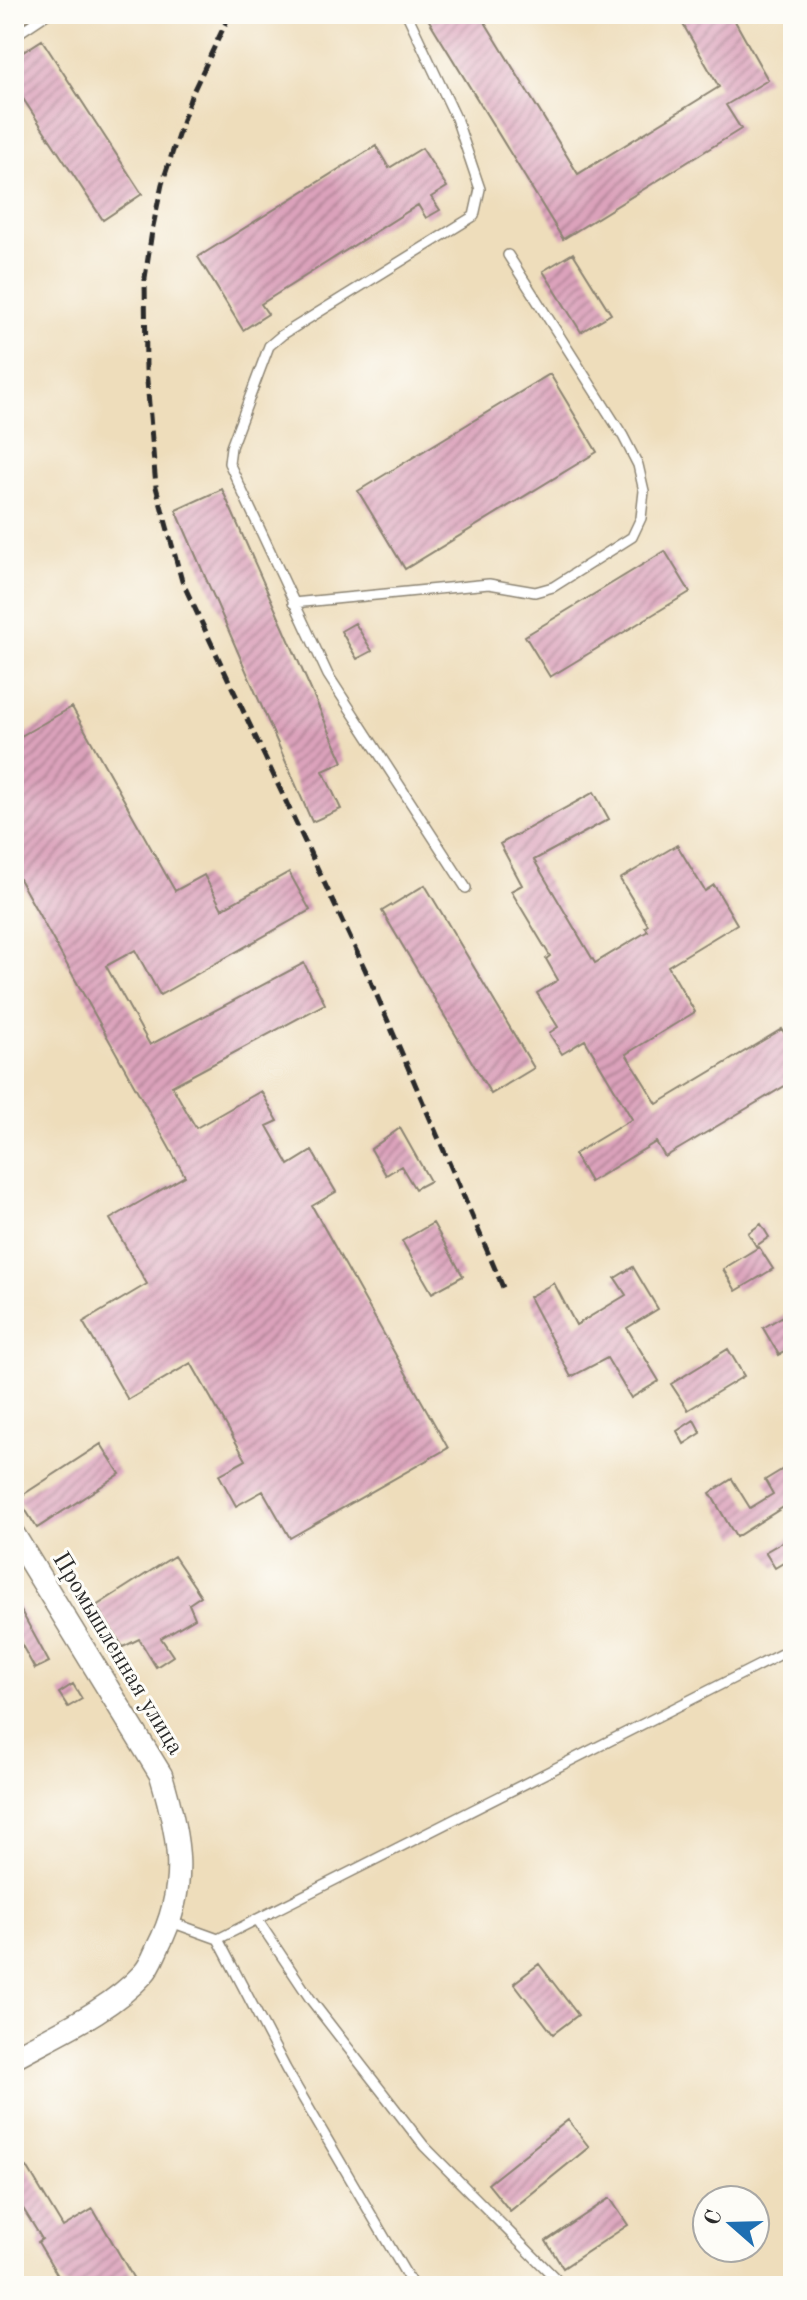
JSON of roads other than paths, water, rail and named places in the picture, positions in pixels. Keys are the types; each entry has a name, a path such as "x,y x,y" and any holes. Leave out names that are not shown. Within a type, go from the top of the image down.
{"street":[{"name":"Промышленная улица","path":"14,1535 161,1775 174,1819 181,1869 171,1922 145,1973 104,2007 14,2057"}],"lane":[{"path":"14,36 47,14"},
{"path":"407,14 456,118 480,189 474,216 269,346 231,447 229,463 328,675 466,888"},
{"path":"293,603 489,584 535,592 553,587 632,537 641,518 644,491 638,465 623,436 508,255"},
{"path":"218,1939 793,1648"},
{"path":"257,1919 311,2000 424,2146 563,2286"},
{"path":"171,1922 218,1939 286,2069 413,2286"}],"railway":[{"path":"230,14 191,96 162,184 152,231 145,278 146,369 156,487 182,581 371,982 505,1292"}]}
